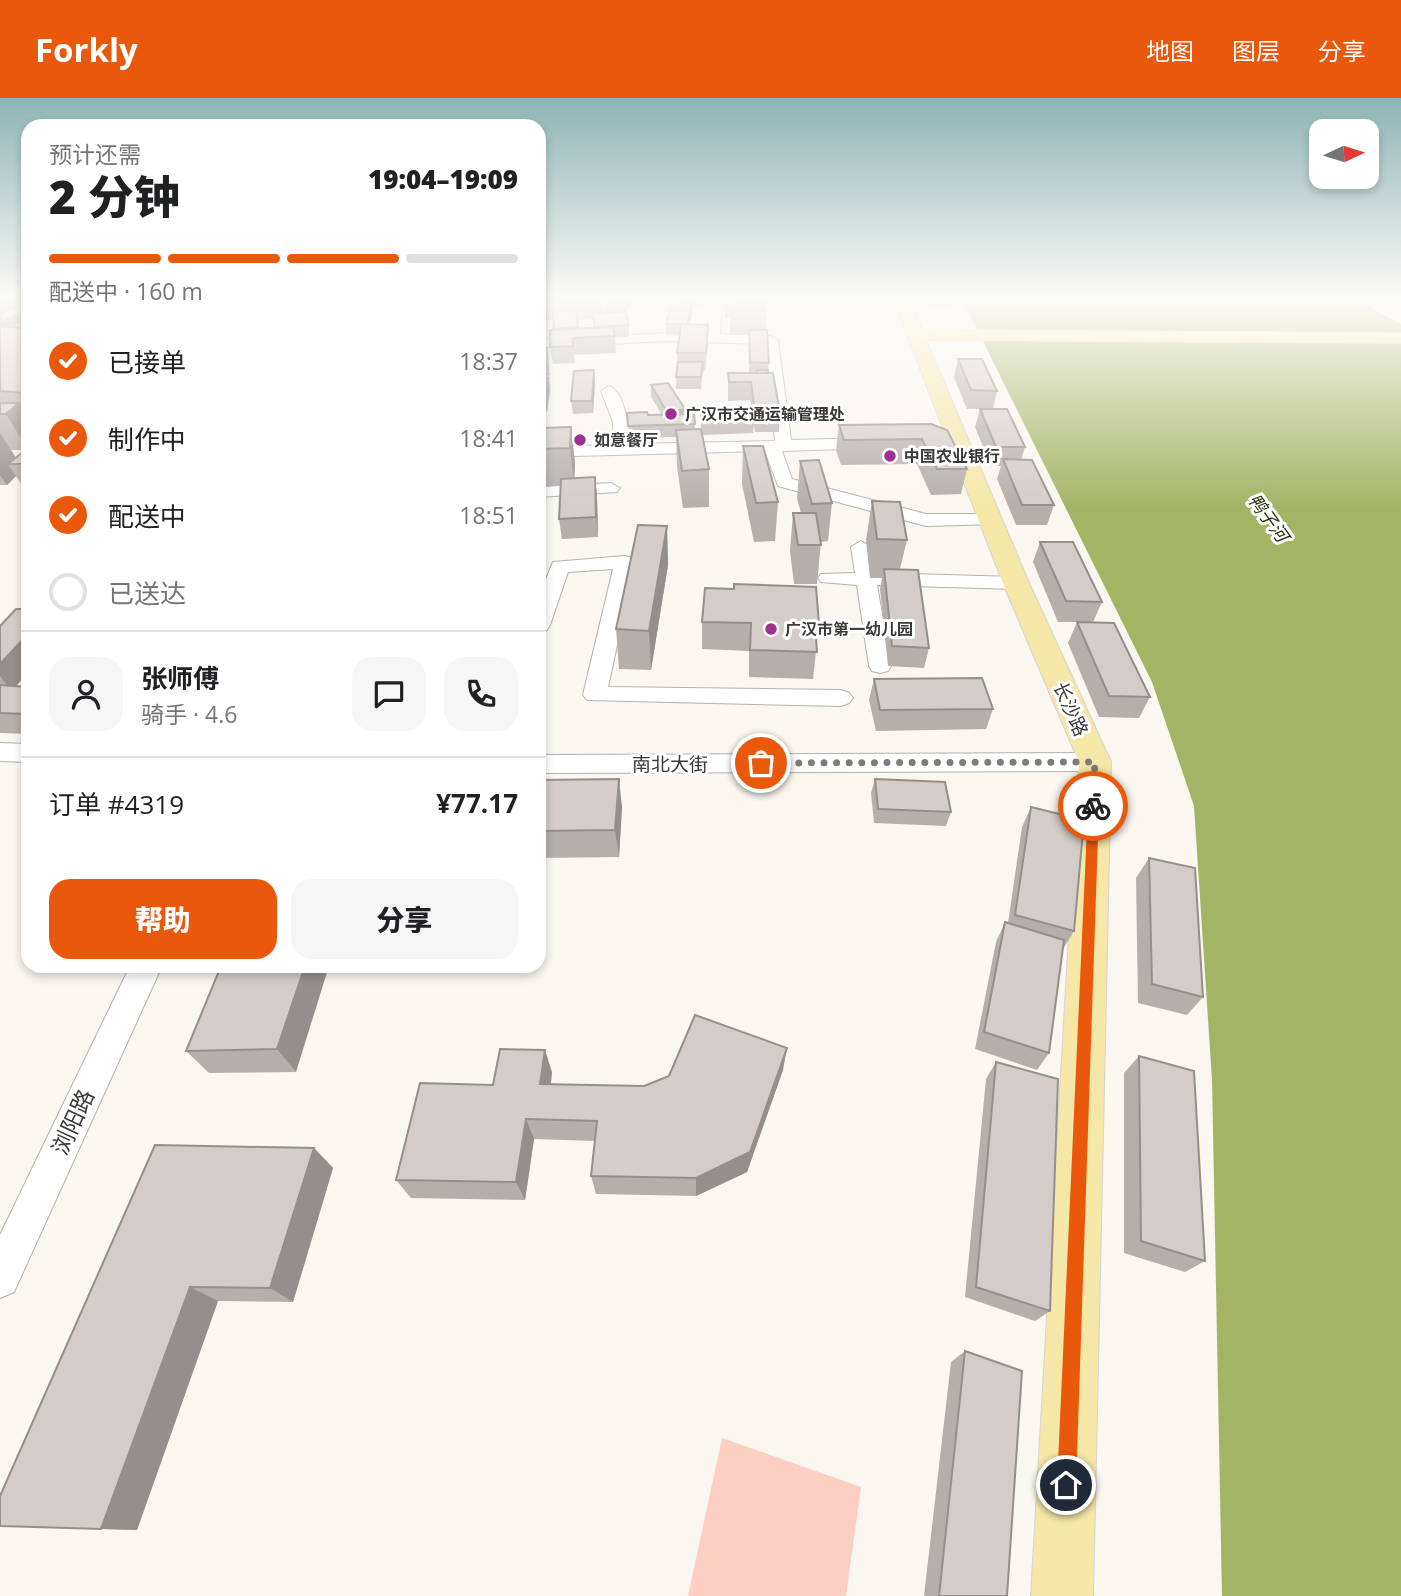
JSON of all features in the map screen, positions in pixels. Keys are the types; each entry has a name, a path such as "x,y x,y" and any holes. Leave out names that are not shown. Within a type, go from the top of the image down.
{"main road":[{"name":"长沙路","path":"939,369 952,441 990,520 1095,762 1062,1596"}],"street":[{"path":"774,369 779,417 778,446 785,482 926,520 990,520"},
{"path":"609,391 621,422 622,450"},
{"path":"546,452 891,443"},
{"path":"546,492 611,488"},
{"path":"861,547 880,666"},
{"path":"546,605 560,566 625,562 595,695 841,698"},
{"path":"828,578 1016,583"},
{"path":"0,752 21,753"},
{"name":"南北大街","path":"546,764 1095,762"},
{"name":"浏阳路","path":"0,1278 143,973"}],"shaded area":[{"path":"722,1438 861,1487 846,1596 688,1596"}],"water":[{"name":"鸭子河","path":"997,369 1401,369 1401,1596 1222,1596 1212,1080 1194,806 1152,682"}],"building":[{"path":"0,369 21,369 21,393 0,391"},
{"path":"677,369 702,369 701,377 676,377"},
{"path":"962,369 987,369 997,391 971,390"},
{"path":"594,370 592,401 571,401 574,371"},
{"path":"757,370 768,370 768,373 757,373"},
{"path":"728,373 773,373 780,413 755,413 751,382 729,382"},
{"path":"668,383 685,409 667,412 651,385"},
{"path":"0,403 19,403 6,414 0,414"},
{"path":"980,409 1007,409 1025,447 996,447"},
{"path":"647,412 648,415 694,414 695,424 628,426 627,413"},
{"path":"752,413 754,420 702,422 701,415"},
{"path":"931,424 947,430 967,469 937,469 922,439 844,440 839,425"},
{"path":"571,427 570,448 546,449 546,428"},
{"path":"701,429 709,469 682,471 676,430"},
{"path":"743,446 763,446 778,502 756,503"},
{"path":"21,454 21,464 8,464"},
{"path":"1003,459 1032,460 1054,505 1022,505"},
{"path":"819,460 832,503 812,504 800,461"},
{"path":"595,477 596,517 559,519 561,479"},
{"path":"872,501 900,502 907,540 877,539"},
{"path":"793,513 816,513 821,545 798,545"},
{"path":"638,525 667,526 649,631 616,629"},
{"path":"1040,542 1073,542 1102,602 1066,601"},
{"path":"884,569 918,570 929,648 892,646"},
{"path":"734,584 816,587 819,624 815,624 817,652 750,650 751,623 702,622 705,588 734,589"},
{"path":"16,609 21,609 21,642 0,664 0,626"},
{"path":"1077,622 1114,623 1150,697 1109,696"},
{"path":"982,678 993,709 880,710 874,679"},
{"path":"0,685 21,686 21,714 0,713"},
{"path":"619,779 615,830 546,831 546,780"},
{"path":"875,779 945,782 951,812 878,809"},
{"path":"1031,807 1084,820 1074,931 1015,915"},
{"path":"1149,858 1195,868 1203,997 1152,984"},
{"path":"1005,922 1064,940 1049,1053 984,1032"},
{"path":"218,973 303,973 277,1049 186,1051"},
{"path":"695,1015 787,1048 750,1152 696,1178 591,1176 597,1121 526,1119 516,1182 396,1180 420,1083 493,1085 500,1049 545,1050 540,1084 644,1086 669,1076"},
{"path":"1139,1056 1194,1071 1205,1261 1141,1241"},
{"path":"996,1062 1058,1079 1050,1311 976,1287"},
{"path":"155,1145 314,1148 270,1288 190,1287 101,1529 0,1526 0,1496"},
{"path":"965,1351 1022,1371 1007,1596 939,1596"}],"way so far":[{"path":"761,763 1095,762 1093,806"}],"place":[{"name":"广汉市交通运输管理处","path":"671,414"},
{"name":"如意餐厅","path":"580,440"},
{"name":"中国农业银行","path":"890,456"},
{"name":"广汉市第一幼儿园","path":"771,629"}],"route":[{"path":"1066,1485 1093,806"}]}
